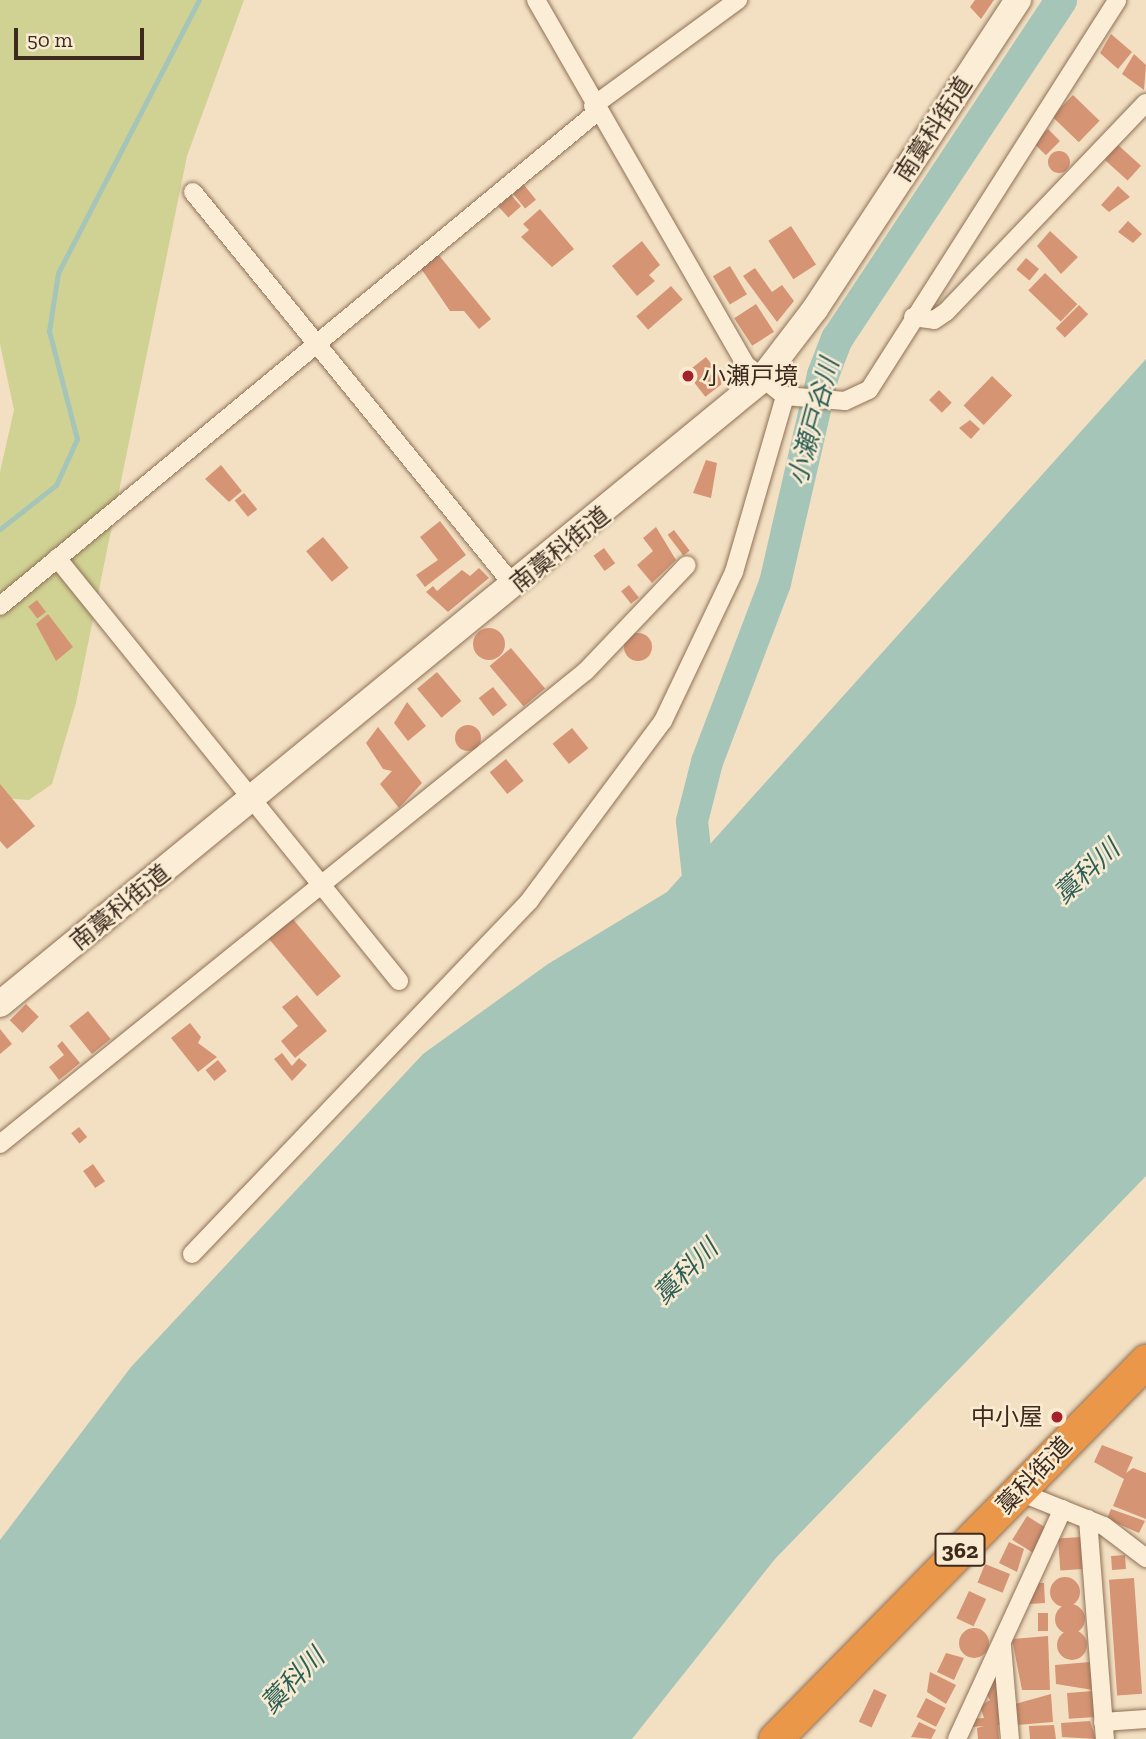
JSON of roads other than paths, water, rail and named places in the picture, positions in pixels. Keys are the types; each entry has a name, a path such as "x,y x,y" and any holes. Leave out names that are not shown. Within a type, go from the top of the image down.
{"highway":[{"name":"藁科街道","path":"775,1739 1146,1361"}],"main road":[{"name":"南藁科街道","path":"0,1004 514,586 760,381 815,309 1018,0"}],"street":[{"path":"536,0 595,109 760,381 785,396 845,401 869,390 1117,0"},
{"path":"0,606 595,109 738,0"},
{"path":"913,317 934,320 947,312 1146,103"},
{"path":"193,192 514,586"},
{"path":"192,1254 530,900 663,720 734,572 785,396"},
{"path":"57,558 399,981"},
{"path":"0,1144 586,671 687,565"},
{"path":"1017,1491 1088,1519 1146,1558"},
{"path":"957,1739 1063,1509"},
{"path":"1088,1519 1104,1730 1146,1719"},
{"path":"1001,1643 1010,1739"}],"water":[{"name":"藁科川","path":"1146,359 1146,1176 775,1559 632,1739 0,1739 0,1540 131,1367 423,1054 548,964 667,892"}],"waterway":[{"path":"0,529 56,485 77,439 49,331 58,273 199,0"},
{"name":"小瀬戸谷川","path":"700,894 692,821 707,762 775,583 823,375 837,339 1061,0"}],"place":[{"name":"小瀬戸境","path":"688,376"},
{"name":"中小屋","path":"1057,1417"}]}
